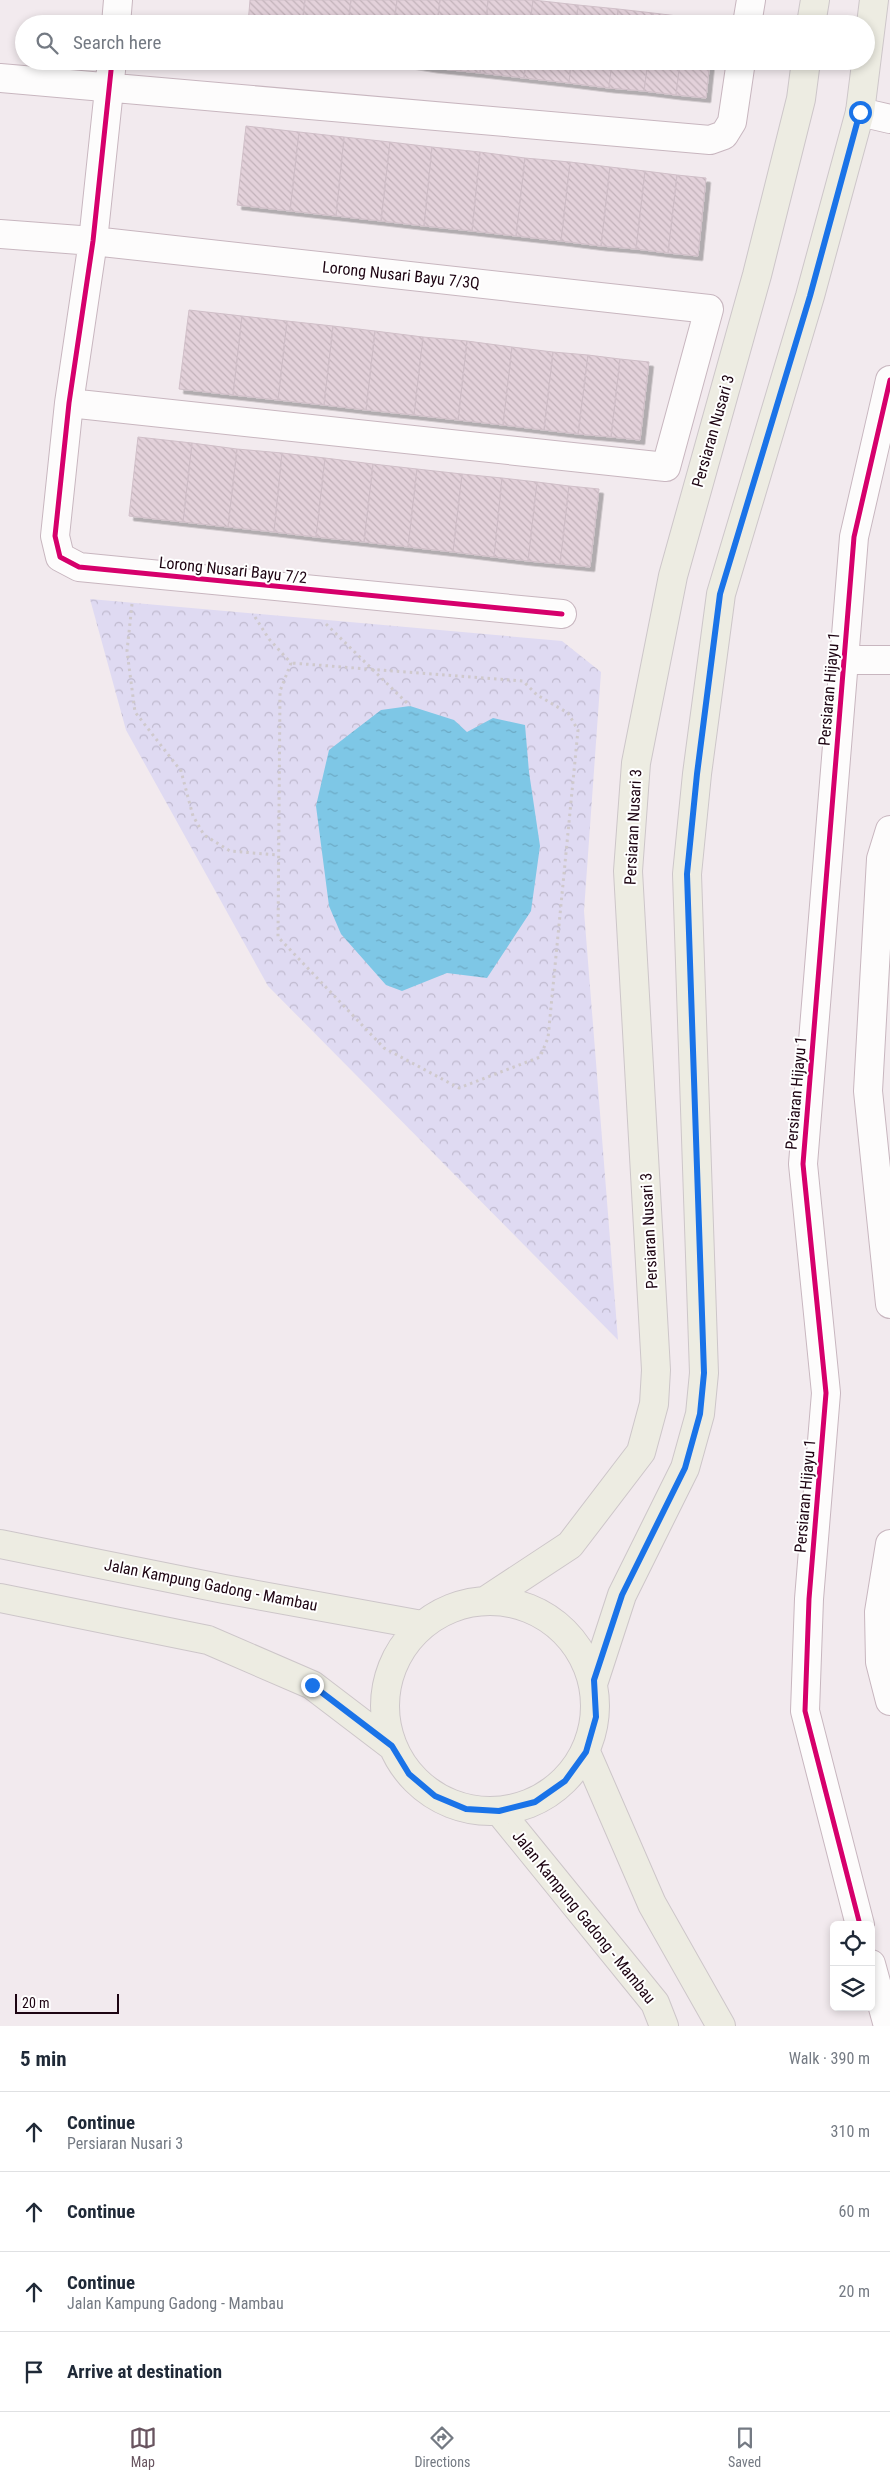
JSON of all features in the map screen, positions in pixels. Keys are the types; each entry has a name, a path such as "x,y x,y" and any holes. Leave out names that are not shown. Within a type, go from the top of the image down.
{"main road":[{"path":"812,15 814,0"},
{"path":"872,15 874,0"},
{"name":"Persiaran Nusari 3","path":"484,1601 570,1545 641,1452 654,1404 656,1360 628,870 636,763 673,576 757,275 801,99 805,70"},
{"path":"594,1680 578,1647 554,1621 520,1605 484,1601 451,1608 422,1625 400,1649 387,1680 384,1713 392,1746 409,1774 435,1796 466,1809 499,1811 535,1802 565,1781 586,1752 596,1717 594,1680 622,1595 685,1468 700,1414 704,1373 687,874 697,774 720,594 810,296 860,112 865,70"},
{"name":"Jalan Kampung Gadong - Mambau","path":"0,1544 224,1589 422,1625"},
{"path":"0,1598 208,1640 312,1685 392,1746"},
{"path":"586,1752 652,1904 721,2026"},
{"name":"Jalan Kampung Gadong - Mambau","path":"499,1811 655,2003 664,2026"}],"street":[{"path":"117,15 118,0"},
{"path":"748,15 751,0"},
{"name":"Lorong Nusari Bayu 7/2","path":"111,70 93,241 69,403 55,536 60,556 79,567 562,614"},
{"path":"0,78 710,140 724,135 732,122 740,70"},
{"path":"860,112 890,119"},
{"name":"Lorong Nusari Bayu 7/3Q","path":"0,234 93,241 709,309 666,467 69,403"},
{"name":"Persiaran Hijayu 1","path":"859,1921 804,1711 809,1599 826,1393 803,1164 854,538 890,380"},
{"path":"844,660 890,660"},
{"path":"890,830 881,859 884,923 879,1091 890,1304"},
{"path":"890,1544 880,1662 890,1701"},
{"path":"872,1966 888,2026"}],"path":[{"path":"136,572 127,651 135,712 181,770 193,816 204,835 230,851 277,855"},
{"path":"233,582 268,639 291,663 523,681 537,695 568,713 578,730 548,1038 540,1058 459,1088 384,1048 278,937 277,855 280,691 291,663"},
{"path":"323,622 410,706"}],"green space":[{"path":"90,599 562,641 601,672 584,911 618,1340 268,986 126,730"}],"water":[{"path":"410,706 454,720 467,732 493,718 525,725 529,772 540,846 531,911 487,978 447,973 402,991 386,985 341,934 329,906 316,806 329,750 381,710"}],"building":[{"path":"250,0 305,0 303,15 249,15"},
{"path":"305,0 351,0 349,15 303,15"},
{"path":"351,0 397,0 395,15 349,15"},
{"path":"397,0 440,0 438,15 395,15"},
{"path":"440,0 488,0 487,15 438,15"},
{"path":"488,0 533,0 531,15 487,15"},
{"path":"533,0 578,5 577,15 531,15"},
{"path":"578,5 618,9 618,15 577,15"},
{"path":"618,9 653,13 653,15 618,15"},
{"path":"653,13 670,15 653,15"},
{"path":"451,70 480,70 480,73"},
{"path":"480,70 525,70 524,78 480,73"},
{"path":"525,70 570,70 569,83 524,78"},
{"path":"570,70 611,70 609,88 569,83"},
{"path":"611,70 647,70 644,91 609,88"},
{"path":"647,70 679,70 676,95 644,91"},
{"path":"679,70 709,70 706,98 676,95"},
{"path":"246,126 299,132 290,211 237,205"},
{"path":"299,132 344,137 336,216 290,211"},
{"path":"344,137 390,142 381,221 336,216"},
{"path":"390,142 432,147 424,226 381,221"},
{"path":"432,147 480,152 472,231 424,226"},
{"path":"480,152 525,158 516,236 472,231"},
{"path":"525,158 570,162 561,241 516,236"},
{"path":"570,162 610,167 601,246 561,241"},
{"path":"610,167 645,171 636,249 601,246"},
{"path":"645,171 677,175 668,253 636,249"},
{"path":"677,175 706,178 698,256 668,253"},
{"path":"189,310 242,316 233,395 179,389"},
{"path":"242,316 287,321 278,400 233,395"},
{"path":"287,321 333,326 324,405 278,400"},
{"path":"333,326 375,331 366,410 324,405"},
{"path":"375,331 423,337 414,415 366,410"},
{"path":"423,337 467,341 458,420 414,415"},
{"path":"467,341 512,347 503,425 458,420"},
{"path":"512,347 553,352 544,430 503,425"},
{"path":"553,352 588,355 578,434 544,430"},
{"path":"588,355 620,359 611,437 578,434"},
{"path":"620,359 649,362 640,440 611,437"},
{"path":"138,437 192,443 183,522 129,516"},
{"path":"192,443 237,449 228,527 183,522"},
{"path":"237,449 282,453 274,532 228,527"},
{"path":"282,453 325,458 316,537 274,532"},
{"path":"325,458 373,464 364,542 316,537"},
{"path":"373,464 417,469 408,547 364,542"},
{"path":"417,469 462,474 453,552 408,547"},
{"path":"462,474 502,478 494,557 453,552"},
{"path":"502,478 537,482 528,561 494,557"},
{"path":"537,482 569,486 560,564 528,561"},
{"path":"569,486 599,489 590,567 560,564"}],"cycle path":[{"path":"111,70 93,241 69,403 55,536 60,557 79,567 562,614"},
{"path":"859,1921 805,1711 809,1599 826,1393 803,1164 854,537 890,380"}],"route":[{"path":"312,1685 392,1746 409,1774 435,1796 466,1809 499,1811 535,1802 565,1781 586,1752 596,1717 594,1680 622,1595 685,1468 700,1414 704,1373 687,874 697,774 720,594 810,296 860,112"}]}
